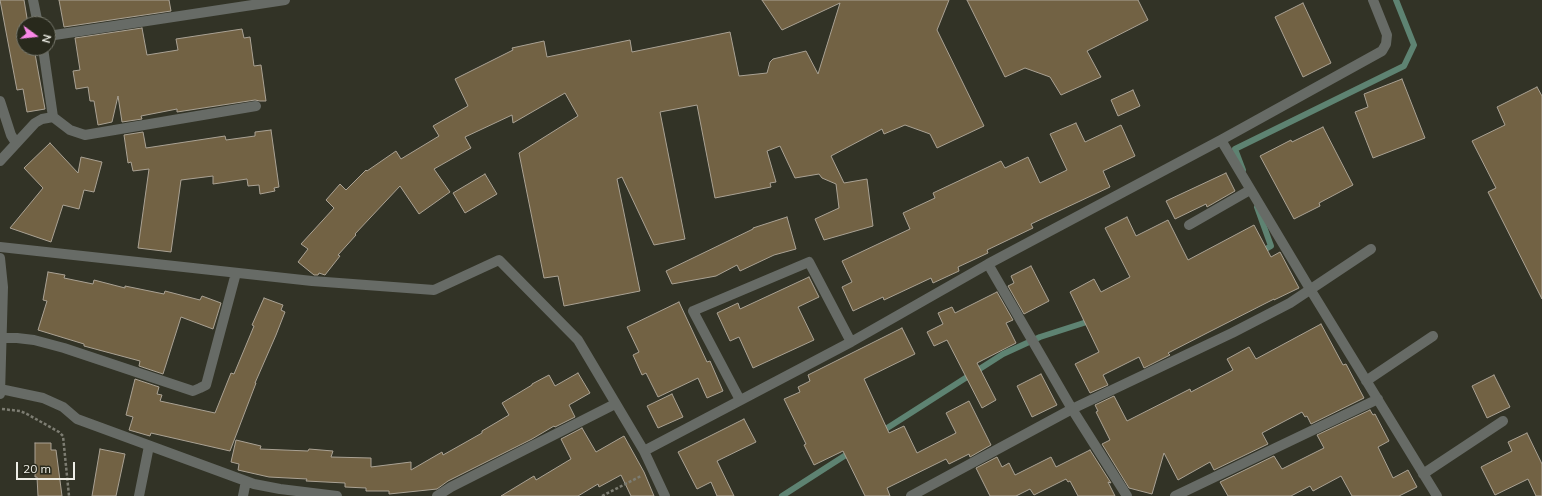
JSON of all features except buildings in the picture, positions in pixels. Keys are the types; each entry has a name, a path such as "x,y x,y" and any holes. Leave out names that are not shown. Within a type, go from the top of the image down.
{"street":[{"path":"33,0 36,16"},
{"path":"56,35 285,0"},
{"path":"644,451 851,342 988,264 1221,140 1382,51 1386,44 1387,35 1373,0"},
{"path":"43,56 53,117 70,130 86,135 256,106"},
{"path":"0,101 11,135 16,143"},
{"path":"0,160 35,123 42,119 53,117"},
{"path":"1221,140 1423,474 1433,495"},
{"path":"1189,225 1250,190"},
{"path":"0,247 312,281 434,290 499,260 578,340 644,451 665,496"},
{"path":"911,496 1072,409 1232,333 1290,303 1371,248"},
{"path":"0,258 3,287 0,394"},
{"path":"740,400 693,311 808,262 851,342"},
{"path":"988,264 1072,409 1127,496"},
{"path":"2,338 34,340 64,348 193,391 206,385 236,273"},
{"path":"1366,380 1433,336"},
{"path":"0,389 49,400 63,407 77,419 246,481 280,489 337,496"},
{"path":"1175,496 1378,399"},
{"path":"437,496 451,487 615,404"},
{"path":"1423,474 1504,420"},
{"path":"139,496 149,446"},
{"path":"243,496 246,481"}],"path":[{"path":"0,409 20,411 59,432 62,436 69,496"},
{"path":"602,496 652,470"}],"waterway":[{"path":"1243,170 1235,149 1404,66 1414,45 1396,0"},
{"path":"1257,207 1271,246 1259,253"},
{"path":"881,432 1003,354 1040,337 1093,320"},
{"path":"782,496 852,451"}]}
